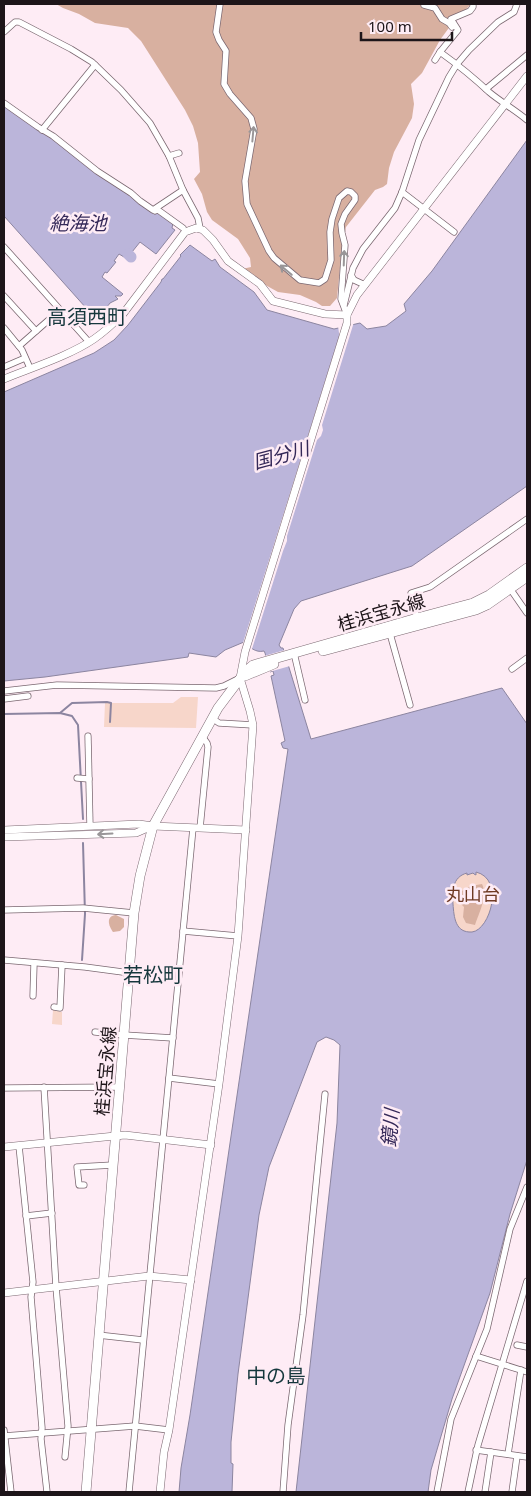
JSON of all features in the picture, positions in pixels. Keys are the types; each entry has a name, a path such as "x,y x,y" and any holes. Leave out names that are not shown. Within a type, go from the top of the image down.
{"main road":[{"name":"桂浜宝永線","path":"508,586 527,568"},
{"name":"桂浜宝永線","path":"86,1492 134,913 140,876 153,826 212,718 240,678 266,664 418,622 482,600 527,577"}],"street":[{"path":"160,1492 164,1452 169,1430 220,1084 238,936 252,725 250,711 240,678 245,652 347,323 347,315 341,299 345,245 341,222 355,200 355,196 350,192 339,198 330,232 331,260 326,276 322,281 316,283 300,280 274,258 269,251 247,204 245,181 254,129 251,118 230,94 224,84 226,51 216,32 220,4"},
{"path":"435,60 458,30 451,19 470,11 473,4"},
{"path":"344,306 351,275 363,249 395,208 419,140 457,64 493,26 514,12 517,4"},
{"path":"424,5 435,8 442,19 449,22 456,32"},
{"path":"4,32 15,22 19,22 71,49 95,65 121,90 150,123 170,156 183,190 198,218 200,228 213,240 228,261 260,284 273,300 325,314 347,315"},
{"path":"440,52 527,120"},
{"path":"486,88 527,55"},
{"path":"42,130 95,65"},
{"path":"347,315 357,295 527,76"},
{"path":"4,103 53,136 97,171 131,193 155,212 158,210 183,228"},
{"path":"170,156 178,153"},
{"path":"153,210 183,190"},
{"path":"402,192 454,232"},
{"path":"4,379 73,350 89,342 111,326 123,314 185,232 200,228"},
{"path":"4,247 89,342"},
{"path":"351,275 354,280 365,285"},
{"path":"4,296 36,331"},
{"path":"19,346 60,310"},
{"path":"4,328 19,346 30,368"},
{"path":"4,367 25,358"},
{"path":"418,622 411,594 430,588 527,519"},
{"path":"508,586 527,613"},
{"path":"389,630 410,706"},
{"path":"291,657 305,700"},
{"path":"512,669 527,658"},
{"path":"4,691 57,685 216,688 240,678"},
{"path":"4,699 28,696"},
{"path":"212,718 219,723 252,725"},
{"path":"88,736 90,826"},
{"path":"129,1492 183,931 208,747 202,736"},
{"path":"77,778 89,780"},
{"path":"4,830 139,824 246,830"},
{"path":"4,837 136,833 153,826"},
{"path":"4,910 84,908 134,913"},
{"path":"183,931 238,936"},
{"path":"4,960 130,973"},
{"path":"32,996 34,964"},
{"path":"54,1006 60,1008 62,965"},
{"path":"95,1032 173,1038"},
{"path":"169,1078 220,1084"},
{"path":"44,1087 56,1287 68,1431 65,1457"},
{"path":"4,1088 120,1087"},
{"path":"283,1492 288,1425 303,1315 325,1094"},
{"path":"4,1147 125,1135 211,1145"},
{"path":"19,1146 33,1282 31,1297 42,1428 41,1439 47,1492"},
{"path":"84,1185 79,1185 77,1167 113,1165"},
{"path":"437,1492 450,1419 487,1329 510,1229 527,1187"},
{"path":"26,1216 52,1214"},
{"path":"4,1293 149,1276 191,1280"},
{"path":"468,1492 476,1450 527,1281"},
{"path":"98,1335 143,1340"},
{"path":"516,1345 527,1347"},
{"path":"476,1356 524,1371 508,1454"},
{"path":"11,1492 4,1434 41,1434 135,1426 169,1430"},
{"path":"476,1450 527,1457"},
{"path":"485,1492 492,1452"},
{"path":"512,1492 517,1456"}],"green space":[{"path":"56,4 471,4 451,25 440,40 422,73 411,84 414,104 412,118 394,152 387,184 375,190 346,227 337,298 330,306 322,306 300,295 278,292 242,269 251,267 250,258 238,239 212,220 194,179 200,172 198,143 193,126 185,110 141,41 128,28 95,23"},
{"path":"181,697 198,697 196,728 104,727 105,703 173,703"},
{"name":"丸山台","path":"476,872 485,877 490,884 492,904 489,914 479,929 466,932 456,923 453,890 458,878 467,873 467,875"},
{"path":"482,884 484,894 481,910 475,925 466,923 463,917 464,907 460,903 458,893 471,886"},
{"path":"116,915 124,919 124,927 120,931 113,932 109,919"},
{"path":"53,1010 62,1012 62,1025 52,1024"}],"water":[{"name":"絶海池","path":"4,106 54,140 138,203 155,214 158,212 173,223 172,228 175,230 156,254 140,242 132,252 128,251 124,257 119,254 114,261 116,262 102,277 123,294 115,296 118,299 110,303 104,313 99,312 95,318 4,216"},
{"path":"527,140 527,486 412,566 301,601 294,609 279,645 283,648 311,739 502,688 527,724 527,1160 510,1214 490,1293 452,1399 431,1470 428,1492 296,1492 337,1123 340,1045 326,1037 317,1042 269,1167 259,1215 231,1442 231,1463 233,1464 232,1492 179,1492 181,1468 288,749 283,748 281,743 285,741 271,676 274,675 273,671 270,672 264,651 255,650 244,642 225,650 216,657 189,653 188,657 4,681 4,392 94,353 114,340 128,325 180,255 190,245 212,261 215,259 220,267 254,292 267,310 334,329 360,323 367,329 386,326 406,311 404,304 432,271","holes":["476,872 485,877 490,884 492,894 489,914 479,929 466,932 456,923 453,909 454,886 458,878 467,873 467,875 473,873 476,875"]}],"pier":[{"path":"354,322 322,425 323,430 317,440 251,652 244,645 242,646 339,337 338,326"},
{"path":"285,650 290,666 269,672 264,656"}],"waterway":[{"name":"絶海池","path":"128,254 131,257"},
{"path":"60,713 72,703 107,702 111,703 110,722"},
{"path":"4,714 60,713 72,716 78,725 83,819"},
{"path":"82,960 85,914 83,843"}],"district":[{"name":"高須西町","path":"87,316"},
{"name":"若松町","path":"153,974"},
{"name":"中の島","path":"276,1375"}],"water label":[{"name":"国分川","path":"281,455"},
{"name":"鏡川","path":"390,1128"}]}
